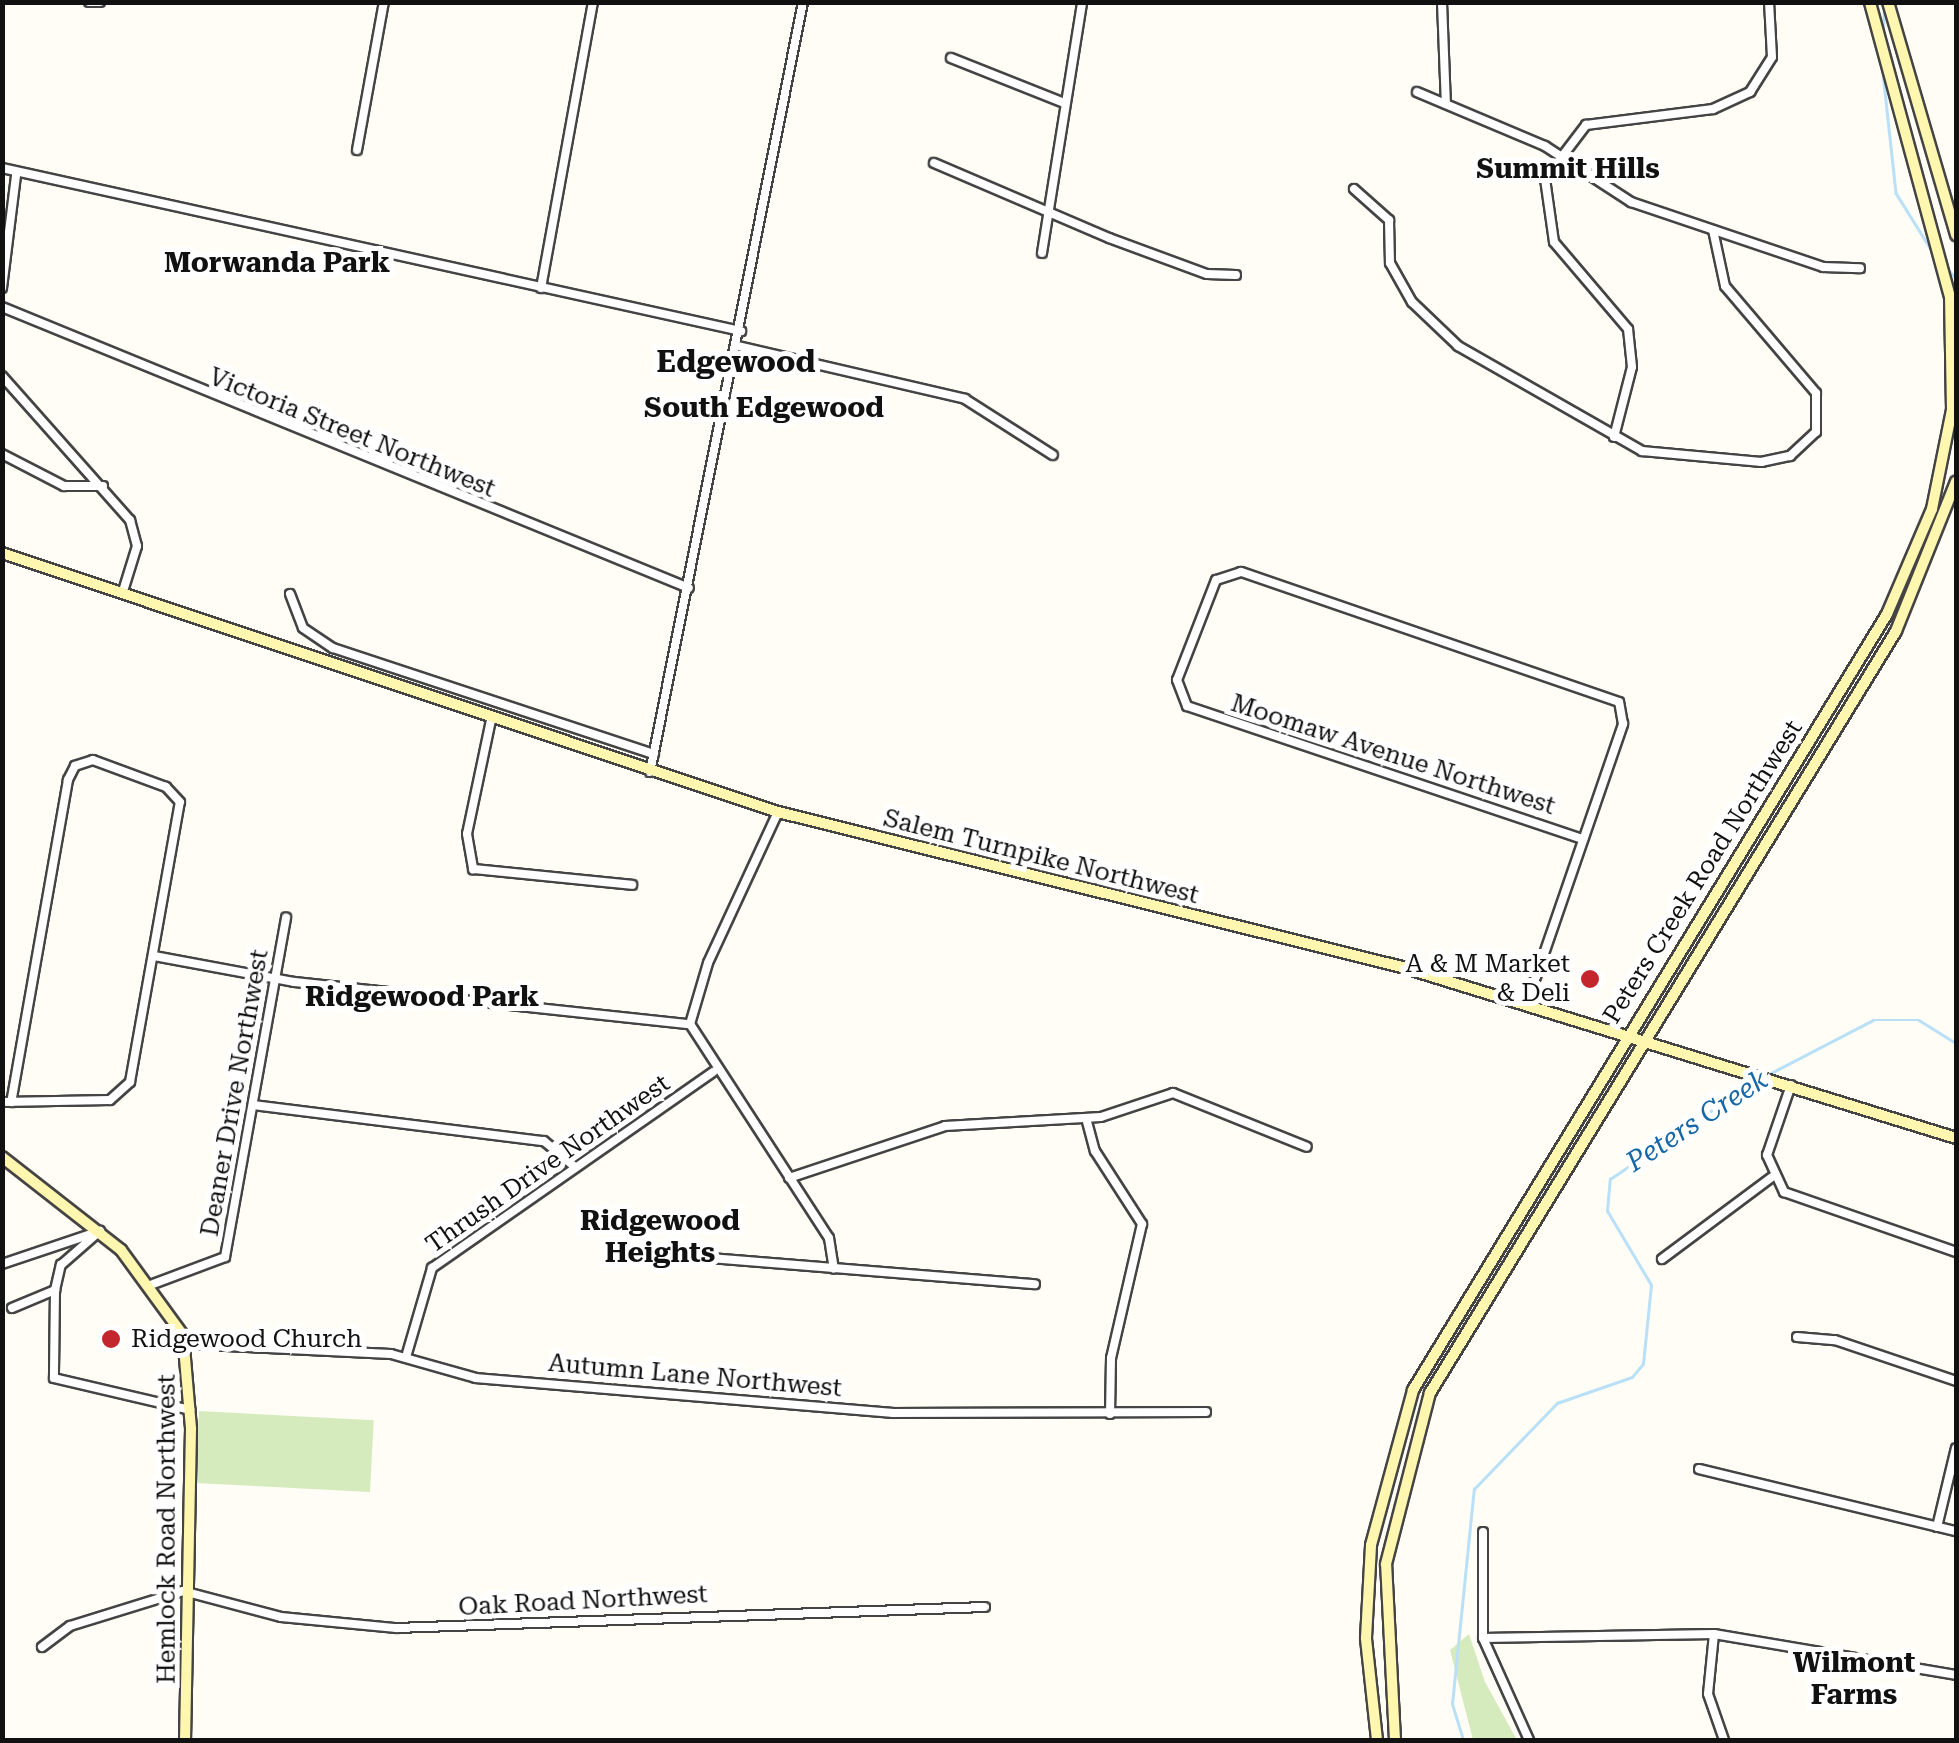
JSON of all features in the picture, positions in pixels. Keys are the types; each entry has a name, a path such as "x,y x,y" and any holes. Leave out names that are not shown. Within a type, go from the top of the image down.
{"main road":[{"name":"Peters Creek Road Northwest","path":"1378,1740 1368,1585 1404,1414 1447,1323 1906,576 1944,462 1954,344 1944,253 1870,2"},
{"path":"1888,2 1956,235"},
{"name":"Peters Creek Road Northwest","path":"1394,1740 1386,1564 1417,1427 1458,1337 1907,611 1956,482"},
{"name":"Salem Turnpike Northwest","path":"2,553 124,588 491,720 778,812 1526,1004 1789,1082 1956,1138"},
{"name":"Hemlock Road Northwest","path":"2,1157 100,1232 152,1284 185,1344 190,1410 185,1740"}],"street":[{"path":"89,2 100,2"},
{"path":"357,150 384,2"},
{"path":"541,288 593,2"},
{"path":"650,772 742,331 803,2"},
{"path":"1042,253 1082,2"},
{"path":"1442,2 1446,104"},
{"path":"1614,437 1632,344 1616,307 1547,231 1542,193 1557,154 1595,122 1713,109 1750,92 1772,57 1768,2"},
{"path":"951,58 1064,103"},
{"path":"1417,92 1557,154 1631,202 1838,271 1860,268"},
{"path":"934,163 1207,274 1236,275"},
{"path":"2,168 16,176 742,331"},
{"path":"2,288 16,176"},
{"path":"1354,189 1389,220 1389,255 1436,330 1614,437 1642,450 1761,462 1799,452 1816,432 1816,393 1725,286 1713,230"},
{"name":"Victoria Street Northwest","path":"2,307 689,588"},
{"path":"738,346 965,398 1053,455"},
{"path":"2,376 103,486 136,536 124,588"},
{"path":"2,454 64,486 103,486"},
{"name":"Moomaw Avenue Northwest","path":"1238,571 1486,654 1621,706 1583,839 1191,708 1176,686 1216,580 1238,571"},
{"path":"290,594 303,628 333,648 654,754"},
{"path":"491,720 467,834 473,869 632,885"},
{"path":"87,760 120,770 180,802 154,956 122,1094 6,1102 71,771 87,760"},
{"path":"778,812 708,963 690,1024 713,1072 834,1248 834,1269"},
{"path":"1526,1004 1583,839"},
{"name":"Deaner Drive Northwest","path":"152,1284 226,1257 286,918"},
{"path":"154,956 276,978 690,1024"},
{"name":"Thrush Drive Northwest","path":"406,1357 432,1268 713,1072"},
{"path":"1789,1082 1768,1144 1772,1177 1798,1202 1956,1252"},
{"path":"788,1178 954,1124 1086,1118 1180,1093 1307,1147"},
{"path":"253,1105 544,1141 575,1168"},
{"path":"1086,1118 1095,1151 1142,1224 1110,1358 1110,1414"},
{"path":"1662,1259 1772,1177"},
{"path":"2,1264 100,1232"},
{"path":"100,1232 61,1264 55,1290 54,1378 190,1410"},
{"path":"654,1262 834,1269 1035,1284"},
{"path":"12,1308 55,1290"},
{"path":"1797,1338 1835,1340 1956,1381"},
{"name":"Autumn Lane Northwest","path":"185,1344 406,1357 476,1378 941,1416 1206,1412"},
{"path":"1937,1527 1956,1448"},
{"path":"1699,1469 1956,1531"},
{"path":"1483,1532 1484,1638 1529,1740"},
{"path":"42,1647 70,1626 187,1592"},
{"name":"Oak Road Northwest","path":"187,1592 281,1617 396,1628 985,1607"},
{"path":"1484,1638 1714,1634 1956,1676"},
{"path":"1714,1634 1708,1694 1724,1740"}],"green space":[{"path":"199,1411 374,1420 370,1492 195,1483"},
{"path":"1469,1634 1485,1682 1517,1740 1473,1740 1450,1650"}],"waterway":[{"name":"Peters Creek","path":"1883,31 1884,4"},
{"name":"Peters Creek","path":"1882,64 1896,193 1934,254"},
{"name":"Peters Creek","path":"1946,267 1956,278"},
{"name":"Peters Creek","path":"1769,1074 1873,1020 1919,1020 1956,1043"},
{"name":"Peters Creek","path":"1463,1740 1452,1704 1474,1489 1557,1403 1632,1377 1643,1364 1651,1285 1607,1211 1610,1179 1757,1080"}],"place":[{"name":"A & M Market & Deli","path":"1590,979"},
{"name":"Ridgewood Church","path":"111,1339"}],"district":[{"name":"Summit Hills","path":"1568,169"},
{"name":"Morwanda Park","path":"277,263"},
{"name":"Edgewood","path":"736,362"},
{"name":"South Edgewood","path":"764,408"},
{"name":"Ridgewood Park","path":"422,997"},
{"name":"Ridgewood Heights","path":"660,1237"},
{"name":"Wilmont Farms","path":"1854,1679"}]}
